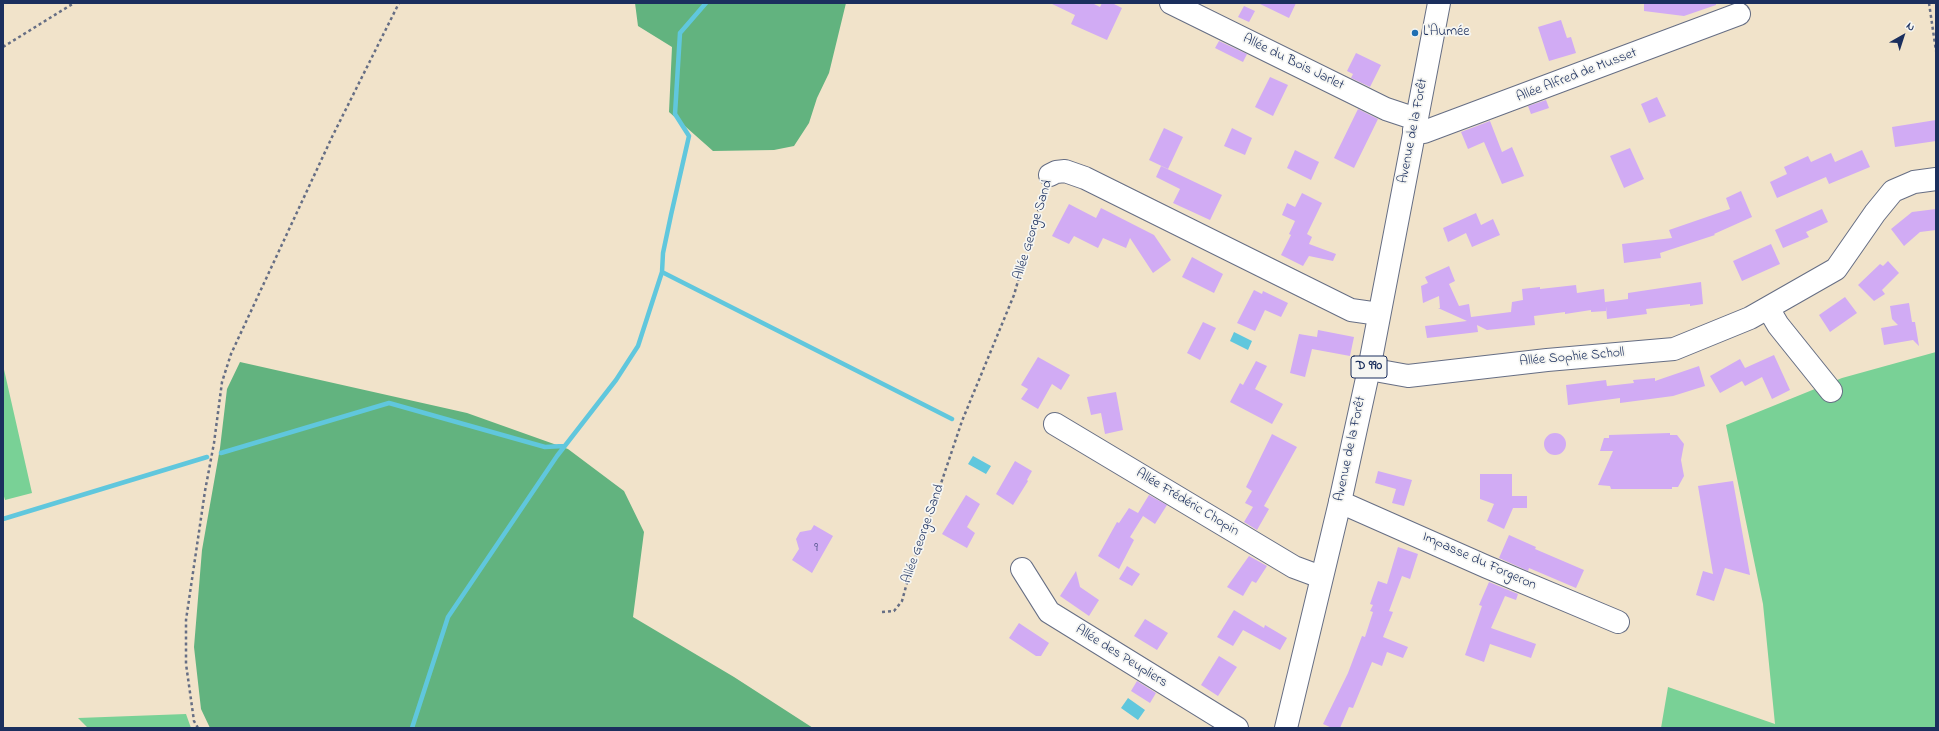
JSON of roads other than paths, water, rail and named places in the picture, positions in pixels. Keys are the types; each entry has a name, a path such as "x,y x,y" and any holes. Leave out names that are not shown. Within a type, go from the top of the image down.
{"street":[{"name":"Allée du Bois Jarlet","path":"1171,3 1415,124"},
{"name":"Avenue de la Forêt","path":"1286,728 1340,502 1369,369 1439,3"},
{"name":"Allée Alfred de Musset","path":"1415,124 1424,132 1739,14"},
{"name":"Allée George Sand","path":"1050,175 1056,172 1065,171 1085,178 1351,310 1379,314"},
{"name":"Allée Sophie Scholl","path":"1369,369 1408,376 1547,360 1674,349 1750,318 1836,269 1875,213 1893,191 1914,182 1936,179"},
{"path":"1768,308 1778,326 1831,391"},
{"name":"Allée Frédéric Chopin","path":"1055,424 1294,567 1321,577"},
{"name":"Impasse du Forgeron","path":"1340,502 1487,567 1618,622"},
{"name":"Allée des Peupliers","path":"1022,569 1049,612 1237,728"}],"water":[{"path":"1234,332 1252,341 1248,350 1230,341"},
{"path":"973,456 991,466 986,474 968,464"},
{"path":"1128,698 1145,710 1138,720 1121,708"}],"waterway":[{"path":"662,272 663,253 689,136 675,114 680,33 706,3"},
{"path":"412,728 448,617 557,456 616,380 638,346 662,272 952,419"},
{"path":"221,453 389,403 545,447 564,446"},
{"path":"3,519 207,457"}],"place":[{"name":"L'Aumée","path":"1415,33"}]}
